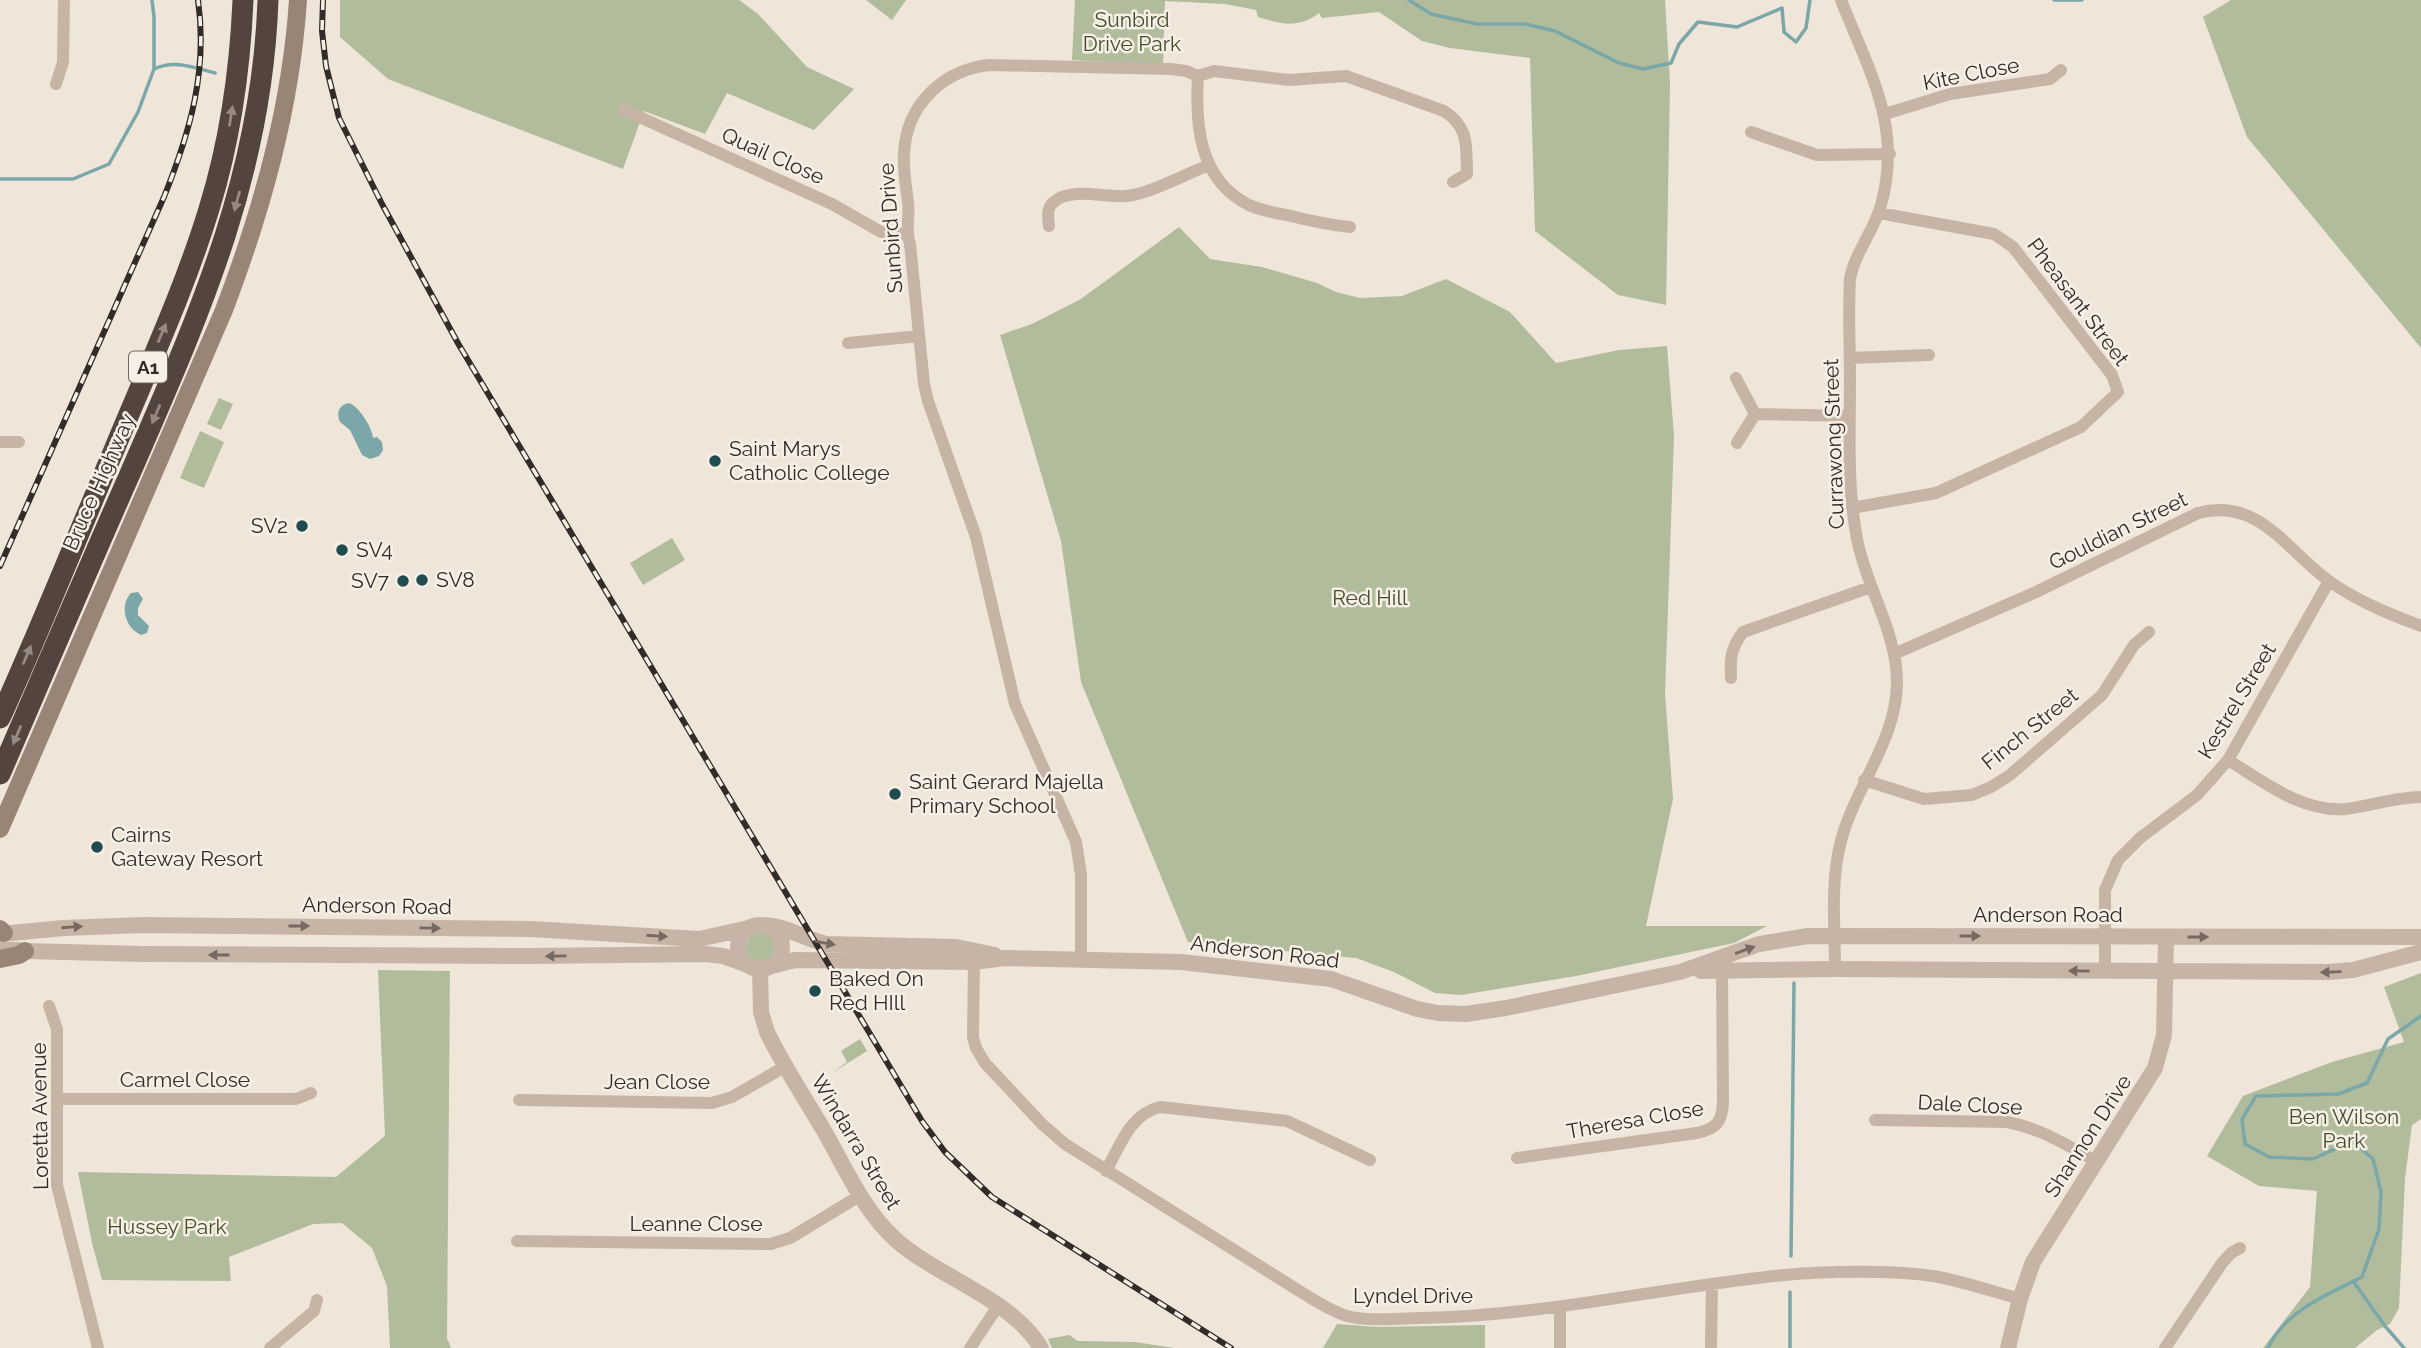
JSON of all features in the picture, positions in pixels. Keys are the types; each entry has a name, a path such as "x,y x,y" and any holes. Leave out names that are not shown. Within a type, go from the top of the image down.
{"highway":[{"name":"Bruce Highway","path":"0,718 168,320 200,236 222,163 240,51 243,0"},
{"name":"Bruce Highway","path":"0,774 192,330 222,251 251,141 260,87 268,0"}],"main road":[{"path":"0,829 224,310 248,244 268,181 284,110 298,0"},
{"path":"0,959 25,951"}],"street":[{"path":"56,84 63,62 64,0"},
{"name":"Currawong Street","path":"1835,969 1834,880 1841,841 1864,780 1885,740 1894,711 1897,683 1894,654 1857,542 1852,508 1850,416 1850,279 1855,258 1878,214 1887,181 1890,154 1885,114 1841,0"},
{"name":"Sunbird Drive","path":"1081,961 1079,853 1015,704 976,537 928,401 910,244 906,234 909,207 904,155 910,124 919,105 951,75 971,67 1001,65 1171,69 1198,76 1214,71 1289,80 1346,76 1444,111 1458,121 1465,137 1467,174 1453,182"},
{"name":"Kite Close","path":"1885,114 1950,94 2050,79 2061,70"},
{"path":"1198,76 1197,120 1209,165 1222,185 1250,205 1350,228"},
{"name":"Quail Close","path":"624,110 832,204 881,232 906,234"},
{"path":"1751,132 1817,155 1890,154"},
{"path":"1049,226 1050,206 1060,198 1071,195 1129,196 1209,165"},
{"name":"Pheasant Street","path":"1852,508 1936,493 2081,427 2118,391 2112,374 2013,247 1994,234 1878,214"},
{"path":"848,343 919,336"},
{"path":"1850,358 1929,355"},
{"path":"1736,378 1755,414"},
{"path":"1755,414 1850,416"},
{"path":"1737,443 1755,414"},
{"path":"0,442 19,442"},
{"name":"Gouldian Street","path":"1894,654 2036,592 2211,509 2228,510 2258,520 2270,527 2295,553 2329,581 2358,599 2421,626"},
{"name":"Kestrel Street","path":"2105,971 2105,890 2118,860 2140,838 2197,795 2228,760 2329,581"},
{"path":"1731,678 1730,659 1733,645 1743,632 1871,587"},
{"name":"Finch Street","path":"1864,780 1923,799 1972,795 1991,787 2010,775 2102,695 2134,645 2149,632"},
{"path":"2228,760 2289,797 2310,806 2345,809 2421,797"},
{"path":"143,954 144,925"},
{"name":"Anderson Road","path":"1,936 94,926 144,925 559,930 694,939 756,926 778,926 827,944 956,947 974,956"},
{"path":"337,926 337,956"},
{"path":"756,926 773,930 781,941 781,955 759,967 738,953 738,943 744,932 756,926"},
{"path":"384,955 385,927"},
{"name":"Anderson Road","path":"1,936 25,951 143,954 706,954 723,956 759,967 803,960 974,956 1181,962 1321,977 1343,982 1418,1009 1458,1014 1506,1008 1721,964 1775,940 1808,936 2421,937"},
{"name":"Shannon Drive","path":"2008,1348 2020,1298 2034,1262 2155,1068 2164,1035 2166,937"},
{"path":"2289,937 2311,944 2370,944 2377,951 2375,965"},
{"name":"Anderson Road","path":"1721,964 1835,969 2328,972 2375,965 2421,952"},
{"name":"Lyndel Drive","path":"974,956 973,1037 976,1048 985,1063 1042,1124 1065,1144 1106,1171 1320,1304 1348,1317 1366,1319 1471,1316 1560,1307 1787,1275 1912,1274 1936,1277 2020,1298"},
{"name":"Theresa Close","path":"1517,1158 1697,1133 1717,1125 1722,1118 1723,1103 1721,964"},
{"name":"Windarra Street","path":"759,967 762,1019 769,1035 861,1195 883,1228 909,1251 998,1306 1029,1331 1041,1348"},
{"name":"Loretta Avenue","path":"49,1006 57,1029 57,1185 98,1348"},
{"name":"Jean Close","path":"519,1100 712,1103 732,1097 786,1066"},
{"name":"Carmel Close","path":"57,1098 296,1099 311,1093"},
{"path":"1106,1171 1134,1121 1148,1110 1160,1107 1287,1121 1370,1160"},
{"name":"Dale Close","path":"1875,1120 2007,1122 2024,1125 2044,1132 2097,1162"},
{"name":"Leanne Close","path":"517,1241 771,1244 790,1238 861,1195"},
{"path":"2165,1348 2222,1263 2231,1253 2241,1248"},
{"path":"1711,1348 1712,1285"},
{"path":"270,1348 313,1311 317,1300"},
{"path":"970,1348 998,1306"},
{"path":"1560,1307 1560,1348"}],"green space":[{"path":"340,0 739,0 758,14 807,67 854,89 814,130 727,93 705,134 644,111 623,169 388,79 340,37"},
{"path":"866,0 906,0 892,20"},
{"name":"Sunbird Drive Park","path":"1075,0 1665,0 1670,83 1666,305 1618,295 1535,231 1530,58 1450,48 1422,41 1379,12 1322,18 1319,13 1304,21 1290,24 1258,17 1256,10 1225,4 1165,1 1163,65 1072,60"},
{"path":"2231,0 2421,0 2421,348 2247,137 2203,17"},
{"name":"Red Hill","path":"1179,227 1210,259 1262,267 1360,298 1402,296 1446,279 1510,312 1556,363 1619,350 1667,346 1674,437 1665,694 1673,799 1646,926 1767,926 1734,943 1576,976 1461,995 1435,993 1394,972 1356,958 1188,942 1081,682 1061,541 1000,335 1032,324 1081,299"},
{"path":"219,398 233,404 221,430 207,424"},
{"path":"200,431 224,442 204,488 180,478"},
{"path":"672,538 685,560 643,585 630,563"},
{"path":"761,932 771,937 776,947 771,957 761,962 751,957 746,947 751,937"},
{"name":"Hussey Park","path":"378,970 450,971 447,1338 451,1348 390,1348 387,1286 372,1248 342,1223 313,1224 229,1257 231,1281 102,1280 78,1172 336,1177 385,1136"},
{"name":"Ben Wilson Park","path":"2421,973 2421,1119 2412,1125 2405,1178 2399,1308 2390,1324 2377,1330 2355,1348 2263,1348 2310,1287 2317,1191 2259,1186 2207,1156 2243,1096 2332,1062 2404,1042 2384,987"},
{"path":"860,1039 867,1051 832,1073 847,1062 841,1051"},
{"path":"1337,1324 1377,1327 1485,1325 1485,1348 1323,1348"},
{"path":"1069,1335 1078,1341 1135,1342 1175,1348 1052,1348 1048,1339"}],"water":[{"path":"349,403 365,418 373,438 377,437 382,442 383,450 379,456 370,459 362,455 350,430 340,422 339,409"},
{"path":"138,592 143,599 138,615 149,626 147,633 141,635 135,632 125,616 127,598 131,593"}],"waterway":[{"path":"0,179 73,179 109,164 138,112 154,69 152,0"},
{"path":"1409,0 1431,14 1477,24 1525,24 1555,31 1619,63 1643,69 1671,63 1679,44 1698,22 1737,27 1782,8 1784,32 1796,42 1806,28 1810,0"},
{"path":"2054,0 2082,0"},
{"path":"154,69 177,65 215,73"},
{"path":"1791,1256 1794,983"},
{"path":"2268,1348 2285,1323 2296,1314 2322,1297 2362,1277 2379,1229 2381,1192 2373,1159 2352,1141 2313,1159 2269,1157 2245,1144 2242,1119 2256,1096 2338,1094 2367,1083 2388,1039 2421,1016"},
{"path":"2353,1281 2404,1348"},
{"path":"1790,1292 1790,1348"}],"railway":[{"path":"0,566 164,197 182,149 194,101 201,52 198,0"},
{"path":"323,0 322,31 326,66 339,118 382,204 459,345 922,1121 945,1152 992,1197 1231,1348"}],"place":[{"name":"Saint Marys Catholic College","path":"715,461"},
{"name":"SV2","path":"302,526"},
{"name":"SV4","path":"342,550"},
{"name":"SV8","path":"422,580"},
{"name":"SV7","path":"403,581"},
{"name":"Saint Gerard Majella Primary School","path":"895,794"},
{"name":"Cairns Gateway Resort","path":"97,847"},
{"name":"Baked On Red HIll","path":"815,991"}]}
